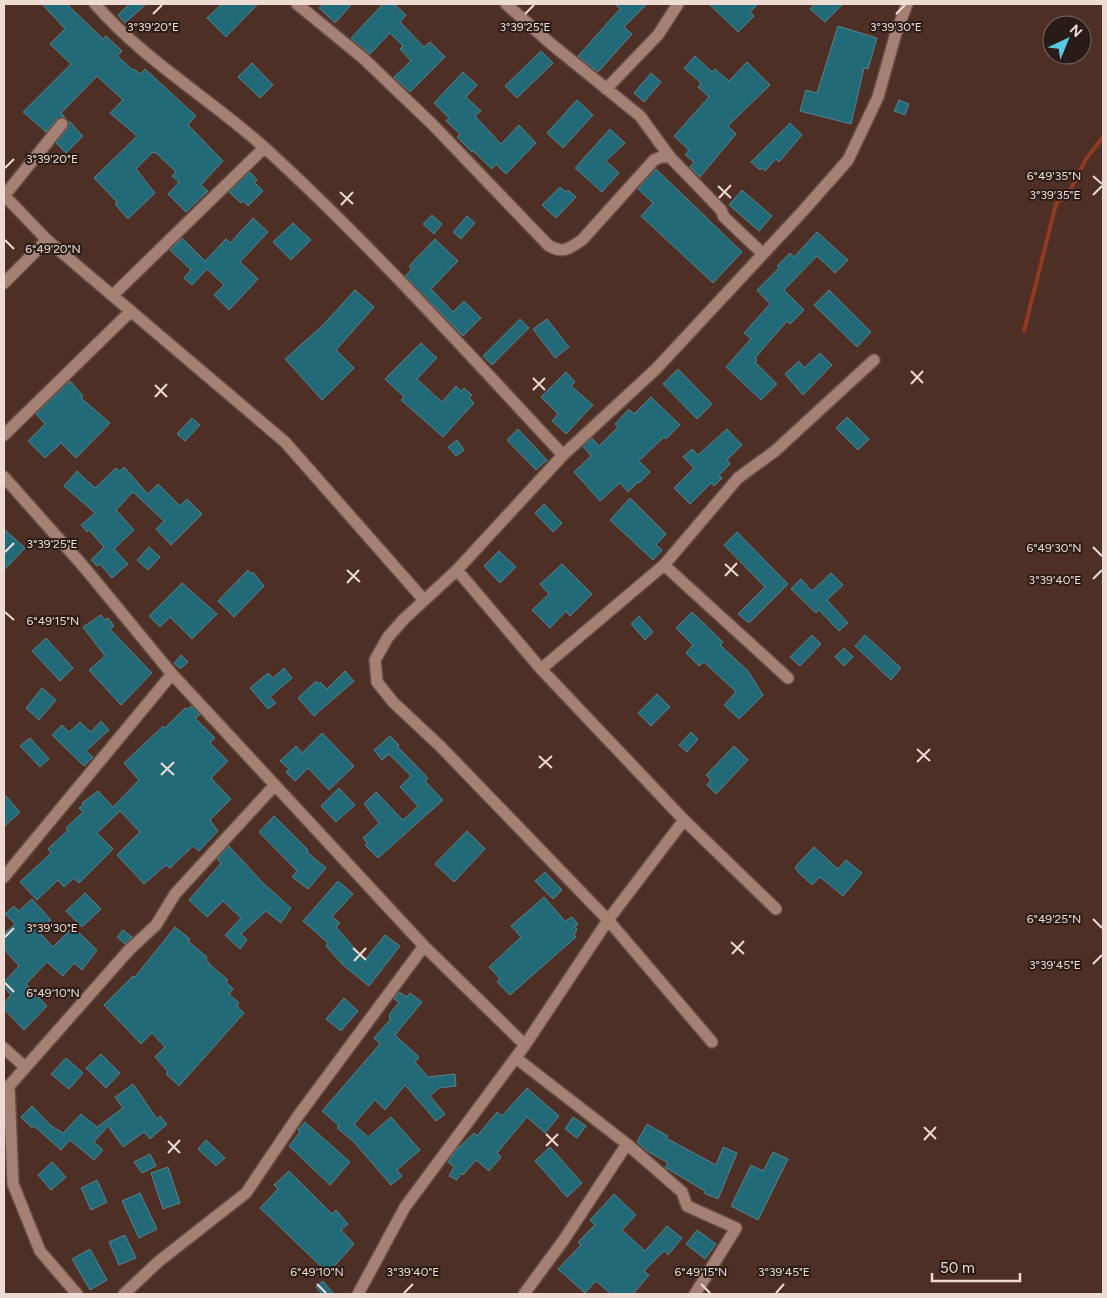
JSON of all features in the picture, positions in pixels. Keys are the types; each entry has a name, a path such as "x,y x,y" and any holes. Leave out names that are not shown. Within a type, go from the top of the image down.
{"street":[{"path":"95,4 118,31 264,148 414,294 563,455"},
{"path":"297,4 370,65 432,124 541,238 557,251 568,250 582,240 654,160 661,157 670,157"},
{"path":"506,4 640,116 670,157 721,210 724,217 763,254"},
{"path":"606,89 658,35 678,4"},
{"path":"712,1042 608,920 441,747 394,702 377,682 375,660 388,637 457,570 563,455 656,369 848,160 878,97 896,33 907,4"},
{"path":"62,124 4,195 47,240 285,442 424,600"},
{"path":"113,295 264,148"},
{"path":"4,283 47,240"},
{"path":"4,435 131,312"},
{"path":"541,669 664,565 738,478 775,451 874,360"},
{"path":"4,477 84,566 172,674 424,946 525,1045"},
{"path":"664,565 788,678"},
{"path":"457,570 541,669 684,820 776,909"},
{"path":"4,877 172,674"},
{"path":"77,1294 40,1251 13,1184 9,1086 129,950 156,925 175,894 275,786"},
{"path":"358,1294 405,1207 516,1058 608,920 684,820"},
{"path":"124,1294 158,1262 246,1193 298,1116 424,946"},
{"path":"4,1048 25,1067"},
{"path":"516,1058 627,1144 682,1192 687,1206 736,1228 695,1294"},
{"path":"524,1294 563,1241 627,1144"}],"building":[{"path":"42,4 67,4 103,39 106,36 122,51 117,56 133,70 140,74 145,69 196,116 188,125 223,161 201,185 208,191 186,212 168,194 179,182 172,176 176,172 156,153 153,152 136,169 155,193 128,219 115,204 117,202 94,178 137,136 110,113 123,100 97,76 61,113 65,117 57,119 46,132 23,112 71,64 50,44 65,29"},
{"path":"129,4 146,4 125,23 118,15"},
{"path":"222,4 258,4 226,37 207,18"},
{"path":"323,4 352,4 335,23 319,8"},
{"path":"383,4 394,4 406,15 400,22 424,47 430,42 445,57 410,92 394,77 411,61 400,49 403,46 390,33 370,54 351,38"},
{"path":"615,4 647,4 624,27 632,34 598,72 578,56 620,9"},
{"path":"709,4 758,4 750,12 754,16 738,32"},
{"path":"815,4 843,4 825,22 810,9"},
{"path":"838,26 877,38 868,69 864,68 851,124 800,111 806,90 817,93"},
{"path":"541,51 553,63 517,98 505,86"},
{"path":"695,56 712,72 715,69 729,81 747,62 770,85 728,126 736,134 700,177 690,167 694,162 685,155 689,150 674,136 709,97 698,87 701,83 684,68"},
{"path":"252,63 273,85 260,98 238,77"},
{"path":"463,72 477,85 466,97 481,111 475,116 501,144 519,125 536,143 506,174 496,164 492,169 472,152 457,137 460,134 446,121 449,118 434,103"},
{"path":"651,73 661,82 644,102 634,93"},
{"path":"577,100 593,115 563,148 547,133"},
{"path":"899,100 909,104 905,115 894,111"},
{"path":"69,121 83,136 66,153 56,143 68,128"},
{"path":"790,123 802,135 779,162 776,159 765,171 762,168 760,170 751,162"},
{"path":"610,129 625,143 606,161 619,173 602,192 575,168"},
{"path":"656,169 742,252 713,283 641,216 653,203 638,189"},
{"path":"250,172 257,180 254,182 263,191 248,206 243,201 241,203 229,192"},
{"path":"560,187 566,192 568,190 576,197 556,218 542,205"},
{"path":"742,190 772,216 759,231 729,205"},
{"path":"432,215 442,224 434,234 423,224"},
{"path":"467,216 475,223 461,239 453,232"},
{"path":"253,218 268,232 240,262 258,279 229,310 214,295 224,285 207,269 192,285 184,278 191,270 170,250 182,238 205,261 226,239 230,243"},
{"path":"293,223 311,240 291,260 273,242"},
{"path":"817,232 848,260 835,273 817,256 784,290 804,310 790,324 787,321 755,358 757,360 755,362 777,384 761,400 726,367 751,339 744,333 770,304 757,290 779,268 777,266 790,253 794,257"},
{"path":"435,239 458,261 431,289 453,312 464,301 481,318 463,336 405,276 412,269 409,266"},
{"path":"355,290 374,307 336,350 354,368 322,400 285,359 322,326"},
{"path":"829,290 871,332 857,347 814,305"},
{"path":"520,319 529,328 492,365 483,356"},
{"path":"547,319 569,347 555,358 533,329"},
{"path":"421,343 437,358 417,379 442,402 456,386 461,391 464,388 472,395 469,398 474,403 443,437 401,400 404,397 385,379"},
{"path":"820,353 832,365 803,395 785,374 799,361 804,368"},
{"path":"678,369 712,404 697,419 663,384"},
{"path":"566,372 575,382 571,386 593,405 566,434 552,421 558,414 541,397"},
{"path":"70,381 83,396 81,398 110,423 76,458 61,443 45,458 28,441 45,424 36,414"},
{"path":"651,397 680,425 666,439 664,437 639,461 650,472 639,483 628,492 620,483 600,501 574,472 591,456 583,446 592,438 599,446 618,427 615,424 629,409 634,414"},
{"path":"847,417 869,439 858,450 836,428"},
{"path":"192,418 200,425 185,441 177,434"},
{"path":"518,429 547,460 536,470 507,440"},
{"path":"727,429 742,445 727,460 730,464 719,475 722,478 714,486 711,483 690,504 674,488 694,468 683,457 692,449 698,455"},
{"path":"457,440 464,450 456,456 448,447"},
{"path":"124,467 148,494 158,484 180,506 187,499 202,514 171,545 156,529 164,521 133,492 116,510 134,530 114,549 128,564 112,578 100,564 97,566 91,560 104,547 89,530 87,532 81,525 95,513 64,486 77,471 95,488 116,468 120,471"},
{"path":"630,498 666,534 656,545 662,550 653,560 610,520"},
{"path":"544,504 562,523 553,532 535,513"},
{"path":"4,529 25,548 4,570"},
{"path":"737,532 788,584 749,623 738,614 765,587 724,545"},
{"path":"149,547 160,557 148,570 137,560"},
{"path":"499,551 516,567 500,583 484,566"},
{"path":"562,564 592,594 570,616 566,611 550,628 532,610 549,594 540,584"},
{"path":"248,570 252,574 253,572 264,586 234,617 218,601"},
{"path":"831,573 843,585 827,600 848,623 839,631 819,610 816,613 791,589 801,579 812,591"},
{"path":"182,583 217,614 192,639 170,617 160,627 149,616"},
{"path":"692,612 723,642 720,645 748,671 763,695 739,719 724,705 736,692 704,662 699,666 686,653 693,645 676,628"},
{"path":"101,615 105,620 108,618 114,626 110,629 152,673 121,705 89,670 105,656 83,627"},
{"path":"639,616 653,632 645,640 631,624"},
{"path":"812,635 821,644 800,666 790,657"},
{"path":"865,635 901,668 891,680 855,646"},
{"path":"46,638 73,668 60,681 32,651"},
{"path":"844,648 853,657 844,666 835,657"},
{"path":"181,655 188,662 180,669 174,663"},
{"path":"284,668 292,678 270,697 276,703 268,709 250,688 268,673 273,678"},
{"path":"345,671 354,681 314,716 298,698 316,681 318,684 320,682 327,689"},
{"path":"42,688 56,700 39,720 26,708"},
{"path":"657,694 670,707 651,726 638,713"},
{"path":"192,706 200,715 195,718 215,738 210,743 228,761 211,778 231,799 210,820 218,831 199,851 193,846 170,868 166,865 144,884 117,855 140,832 120,811 97,833 113,849 79,883 74,878 64,887 58,880 37,900 20,882 51,853 48,849 83,812 79,808 84,804 82,803 98,791 113,807 139,780 124,763 163,726 165,728 185,708 187,709"},
{"path":"101,721 109,730 86,751 93,757 84,766 52,735 62,725 69,732 80,722 91,732"},
{"path":"691,732 698,739 687,752 679,745"},
{"path":"322,733 354,766 329,790 308,768 295,781 286,772 289,769 280,761 296,746 302,753"},
{"path":"390,736 399,745 397,746 428,778 425,781 443,800 378,858 365,845 367,843 363,838 379,823 364,804 376,792 403,820 418,806 400,787 411,776 389,754 382,760 374,750"},
{"path":"30,738 49,759 40,767 20,746"},
{"path":"734,746 748,760 716,794 707,785 711,780 706,775"},
{"path":"339,788 355,805 336,822 321,806"},
{"path":"4,794 20,812 4,827"},
{"path":"274,816 308,850 307,852 326,868 308,889 292,877 297,871 259,832"},
{"path":"467,831 485,849 454,882 435,864"},
{"path":"229,846 263,883 291,908 281,923 266,911 241,934 247,940 240,949 225,935 241,918 223,901 207,917 189,900 221,863 217,859"},
{"path":"814,847 838,869 846,860 862,873 843,896 820,877 812,885 795,867"},
{"path":"545,872 562,890 553,899 535,881"},
{"path":"338,881 353,894 332,917 340,923 336,927 365,960 385,935 400,946 369,986 344,966 326,946 328,943 303,921"},
{"path":"85,893 101,909 82,927 66,911"},
{"path":"544,897 565,921 572,917 578,924 575,927 577,929 574,935 576,937 510,995 497,982 500,979 489,967 521,937 511,926"},
{"path":"32,899 51,920 38,931 53,947 73,927 97,950 82,970 74,963 63,976 47,962 26,984 47,1006 24,1030 4,1009 4,1003 11,995 4,987 4,982 19,966 4,949 4,934 15,924 5,914 14,906 19,911"},
{"path":"175,927 190,939 188,941 207,957 206,959 210,965 228,980 226,982 233,989 229,994 239,1003 237,1006 244,1013 179,1086 166,1074 168,1072 155,1057 165,1047 152,1033 141,1044 104,1005 133,976 135,977"},
{"path":"123,930 132,937 125,944 117,937"},
{"path":"399,992 407,997 410,993 422,1002 395,1035 419,1057 415,1062 428,1077 455,1074 456,1086 439,1088 430,1096 445,1114 436,1121 405,1085 385,1110 375,1100 354,1124 368,1137 391,1117 420,1150 397,1170 402,1176 391,1185 354,1142 337,1128 339,1126 322,1111 380,1044 374,1038 390,1020 389,1015 399,1002 394,999"},
{"path":"344,998 358,1011 341,1031 326,1019"},
{"path":"101,1054 120,1073 106,1088 86,1068"},
{"path":"66,1058 83,1073 69,1089 51,1074"},
{"path":"133,1084 157,1119 160,1116 167,1124 150,1139 144,1132 123,1147 108,1126 94,1142 103,1150 94,1160 70,1140 61,1150 21,1117 32,1106 50,1125 63,1133 81,1114 97,1127 123,1108 115,1097"},
{"path":"527,1088 559,1116 545,1133 527,1117 497,1153 501,1157 489,1171 476,1160 463,1175 461,1173 457,1180 449,1176 454,1167 448,1162 456,1150 474,1133 477,1136 497,1112 502,1116"},
{"path":"573,1117 586,1126 577,1138 565,1129"},
{"path":"305,1122 350,1162 330,1185 289,1146"},
{"path":"647,1124 668,1136 666,1138 716,1165 723,1147 737,1153 718,1199 704,1193 705,1191 665,1168 668,1163 647,1151 637,1142"},
{"path":"206,1140 225,1158 216,1166 198,1149"},
{"path":"550,1147 582,1183 567,1197 535,1161"},
{"path":"773,1152 788,1159 758,1220 731,1206 751,1165 763,1171"},
{"path":"150,1154 156,1166 142,1173 134,1162"},
{"path":"52,1162 66,1177 51,1190 38,1175"},
{"path":"168,1167 180,1203 163,1209 151,1173"},
{"path":"289,1171 332,1214 336,1210 348,1224 341,1230 354,1244 328,1273 260,1208 278,1189 274,1185"},
{"path":"97,1180 107,1202 91,1210 81,1188"},
{"path":"140,1193 157,1229 139,1238 122,1201"},
{"path":"614,1194 636,1215 622,1230 645,1251 667,1226 682,1238 668,1255 664,1251 644,1271 649,1275 633,1294 611,1294 596,1281 585,1293 558,1269 581,1245 578,1242 595,1225 590,1220"},
{"path":"697,1230 716,1244 705,1259 686,1244"},
{"path":"125,1235 136,1258 119,1265 109,1242"},
{"path":"90,1249 107,1280 90,1290 72,1259"},
{"path":"323,1281 334,1294 322,1294 316,1287"}],"waterway":[{"path":"1024,331 1056,204 1070,191 1086,159 1103,137"}]}
